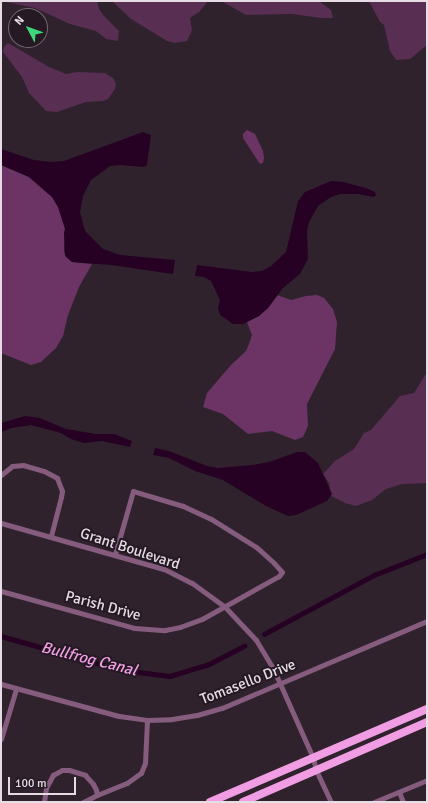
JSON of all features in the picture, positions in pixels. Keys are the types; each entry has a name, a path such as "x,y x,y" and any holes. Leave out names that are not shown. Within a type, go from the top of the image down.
{"highway":[{"path":"210,802 427,709"},
{"path":"243,802 427,722"}],"street":[{"path":"1,475 12,466 23,465 48,472 57,478 62,490 62,497 51,536"},
{"name":"Parish Drive","path":"1,591 134,628 165,630 190,624 225,607 279,576 282,572 256,547 211,518 183,506 133,491 115,554"},
{"name":"Grant Boulevard","path":"1,523 115,554 153,566 182,578 208,594 225,607 256,640 270,663 281,684 313,758 316,770 331,802"},
{"name":"Tomasello Drive","path":"1,684 119,716 147,720 197,715 222,708 281,684 427,621"},
{"path":"1,739 16,689"},
{"path":"83,802 127,783 141,773 145,763 147,720"},
{"path":"44,802 44,793 48,782 53,775 62,770 74,771 85,775 93,784 97,795"},
{"path":"374,802 427,780"},
{"path":"399,792 403,802"}],"shaded area":[{"path":"1,1 97,1 99,9 104,16 119,31 118,41 106,39 96,31 70,24 48,14 48,8 35,8"},
{"path":"112,1 208,1 199,12 190,18 192,30 187,41 175,43 167,41 131,19"},
{"path":"221,1 319,1 331,10 333,18 292,14 246,15"},
{"path":"369,1 427,1 427,45 410,59 396,60 390,51 384,25 380,22"},
{"path":"8,43 8,48 17,48 49,67 66,74 77,72 105,73 113,78 116,84 115,89 108,99 103,101 86,102 57,112 46,111 29,93 22,77 3,52 4,47"},
{"path":"247,130 255,134 263,151 263,163 260,164 243,138 243,134"},
{"path":"143,132 151,135 147,165 144,167 120,165 110,166 91,180 83,196 80,212 85,231 103,249 120,255 175,260 173,274 111,265 72,262 65,256 65,229 58,207 52,197 29,177 1,165 1,149 34,160 50,162 64,161"},
{"path":"1,165 29,177 52,197 62,214 65,229 64,252 72,262 92,264 79,287 68,315 63,336 56,348 41,362 31,365 1,353"},
{"path":"331,181 343,182 366,188 375,192 376,195 374,197 358,194 340,194 331,197 318,206 309,222 307,231 308,259 300,274 283,288 268,308 259,316 243,324 233,324 220,315 218,308 220,300 211,281 204,277 195,276 197,265 252,272 262,271 271,266 286,252 298,201 305,192"},
{"path":"277,295 291,300 317,295 324,298 333,309 337,322 335,349 307,404 308,426 303,437 295,440 272,431 248,434 223,414 203,407 207,393 231,365 246,351 252,335 247,322 259,316 268,308"},
{"path":"427,372 427,483 402,484 386,489 372,500 356,506 345,503 331,496 329,483 323,474 335,461 354,449 364,433 371,430 400,396 414,393"},
{"path":"25,416 40,418 66,429 96,434 114,434 132,441 130,447 102,441 84,443 71,439 61,433 31,425 12,428 1,432 1,423"},
{"path":"155,448 169,451 207,466 218,468 269,462 297,452 305,452 318,463 332,494 327,501 296,515 288,516 266,506 223,480 195,471 169,458 153,455"}],"waterway":[{"name":"Bullfrog Canal","path":"264,634 374,575 427,554"},
{"name":"Bullfrog Canal","path":"1,636 122,670 170,676 207,665 244,646"}]}
